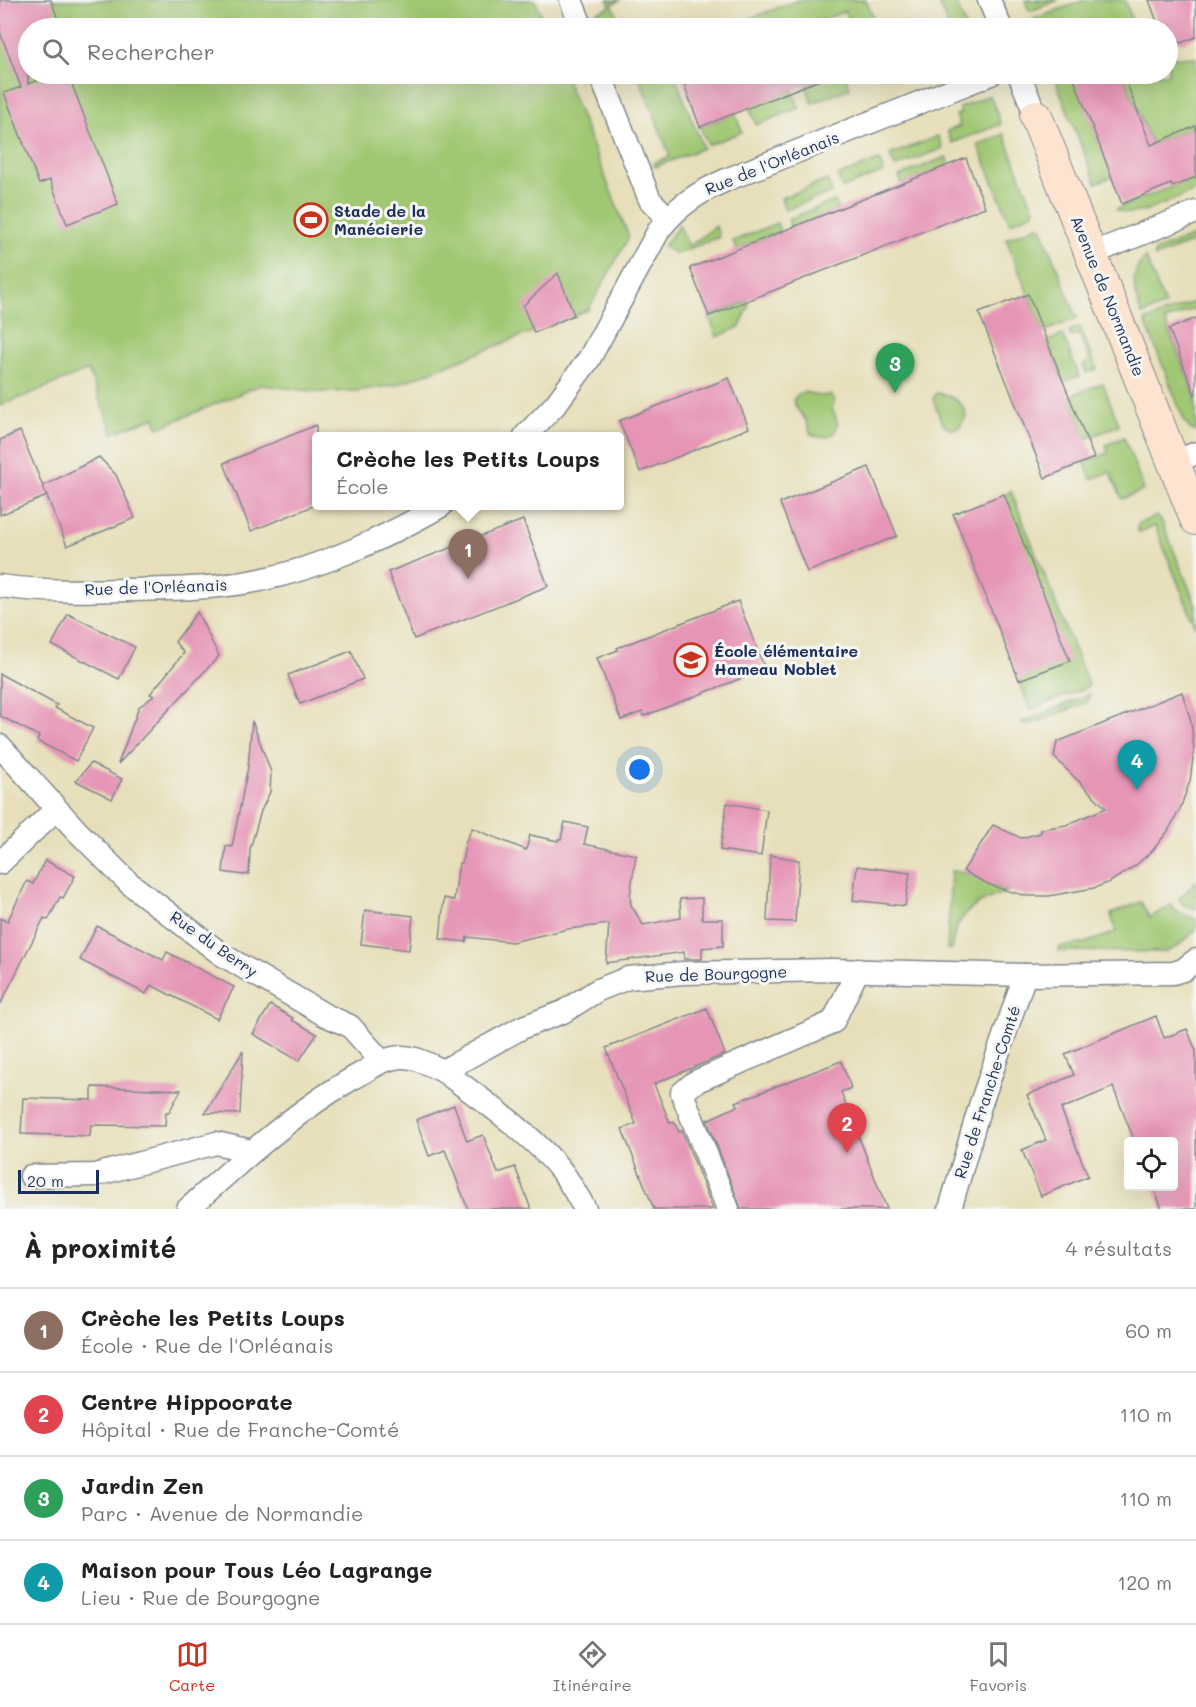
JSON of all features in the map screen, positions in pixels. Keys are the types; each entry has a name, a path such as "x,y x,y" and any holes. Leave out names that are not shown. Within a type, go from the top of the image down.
{"main road":[{"name":"Avenue de Normandie","path":"1036,116 1091,254 1185,458 1196,519"}],"street":[{"path":"571,0 578,18"},
{"path":"989,0 997,18"},
{"path":"604,84 650,200 668,218"},
{"name":"Rue de l'Orléanais","path":"529,432 555,405 590,359 647,250 668,218 690,199 716,184 967,84"},
{"name":"Avenue de Normandie","path":"1023,84 1036,116"},
{"path":"1091,254 1196,213"},
{"name":"Rue de l'Orléanais","path":"0,586 91,591 178,589 261,580 343,555 433,510"},
{"name":"Rue du Berry","path":"0,746 56,809 129,883 221,954 325,1015 350,1026 382,1062"},
{"path":"0,862 56,809"},
{"name":"Rue de Bourgogne","path":"443,1071 523,1027 563,1012 598,990 628,978 683,973 858,970 1025,975 1173,973 1183,970 1196,960"},
{"path":"728,1209 682,1093 695,1082 833,1022 858,970"},
{"name":"Rue de Franche-Comté","path":"950,1209 980,1106 1025,975"},
{"path":"188,1209 251,1151 321,1097 382,1062 393,1058 412,1057 443,1071 540,1147 563,1173 585,1209"},
{"path":"31,1176 95,1175 216,1143 251,1151"}],"green space":[{"name":"Stade de la Manécierie","path":"0,0 535,0 543,18 18,18 18,84 568,84 629,237 588,310 396,385 356,391 319,392 261,385 158,428 155,417 113,433 88,370 0,406"},
{"path":"608,0 621,0 612,4 618,17 598,18 595,13 610,7"},
{"path":"798,0 866,0 873,18 848,18 845,11 827,18 751,18"},
{"path":"938,0 955,0 962,18 945,18"},
{"path":"1025,0 1058,0 1031,11"},
{"path":"1085,0 1125,0 1131,18 1037,18"},
{"path":"1196,57 1196,126 1156,143 1154,150 1127,84 1178,84 1178,58"},
{"path":"642,84 678,84 703,148 655,167 654,163 670,156"},
{"path":"848,84 850,88 812,103 806,85"},
{"path":"1057,84 1077,84 1109,168 1116,175 1096,183"},
{"path":"792,90 799,108 756,125 749,107"},
{"path":"990,95 1001,124 952,143 947,131 960,126 956,115 961,113 959,108"},
{"path":"735,113 742,132 708,145 700,127"},
{"path":"1004,134 1034,210 1033,213 1010,223 978,145"},
{"path":"938,136 943,148 895,167 890,155"},
{"path":"946,157 949,165 902,184 899,176"},
{"path":"879,160 884,172 842,188 838,176"},
{"path":"1196,177 1196,190 1167,203 1133,213 1116,209"},
{"path":"827,180 832,192 785,210 781,198"},
{"path":"835,201 838,209 791,228 788,219"},
{"path":"777,223 780,232 736,250 733,241"},
{"path":"679,225 689,246 716,226 719,237 676,254 664,246"},
{"path":"1038,226 1041,227 1077,318 1043,332 1006,239"},
{"path":"1196,235 1196,241 1155,257 1156,250"},
{"path":"1146,258 1165,305 1142,315 1134,285 1136,270"},
{"path":"748,301 749,306 740,327 717,337 709,317"},
{"path":"1196,301 1196,308 1165,321 1196,398 1196,432 1190,429 1184,420 1145,321"},
{"path":"1080,327 1097,369 1086,373 1083,365 1090,360 1079,334 1071,336 1069,331"},
{"path":"1063,335 1079,376 1064,382 1047,341"},
{"path":"1103,383 1119,425 1086,439 1070,396"},
{"path":"805,392 819,396 831,395 835,400 832,408 837,427 832,434 819,437 811,434 806,421 793,401"},
{"path":"936,393 951,397 962,406 966,416 960,427 951,430 942,423 933,399"},
{"path":"1124,437 1144,490 1122,499 1110,472 1091,479 1084,462 1108,453 1106,445"},
{"path":"1011,491 1089,686 1030,710 1019,680 1004,495"},
{"path":"1157,516 1162,522 1196,605 1196,628 1155,526 1139,532 1137,528 1139,523"},
{"path":"1090,694 1088,702 1029,725 1022,722"},
{"path":"951,871 966,873 1008,891 986,900 969,911 957,926 952,949 947,949"},
{"path":"1196,881 1196,909 1184,905 1179,899"},
{"path":"1141,902 1150,918 1171,905 1177,912 1196,919 1196,930 1178,946 1166,952 1059,951 1060,947 1085,943 1116,932 1111,914"}],"building":[{"path":"0,0 51,0 57,18 18,18 18,79 0,32"},
{"path":"1149,0 1196,0 1196,37 1181,43 1178,41 1178,18 1156,18"},
{"path":"20,84 72,84 118,204 67,224 50,180 39,184 4,93 21,87"},
{"path":"684,84 809,84 700,127"},
{"path":"1076,84 1127,84 1151,145 1196,126 1196,177 1172,187 1171,184 1122,204"},
{"path":"966,158 985,207 709,316 690,268"},
{"path":"558,273 574,315 534,333 523,306"},
{"path":"1028,294 1094,458 1045,478 979,313"},
{"path":"1196,318 1196,394 1195,395 1169,329"},
{"path":"729,378 749,428 640,472 619,421"},
{"path":"316,425 316,432 312,432 312,507 251,531 224,463"},
{"path":"20,431 47,496 0,515 0,440"},
{"path":"99,457 116,475 135,518 67,546 43,486"},
{"path":"869,467 897,536 807,572 780,503"},
{"path":"1004,494 1070,661 1019,680 953,514"},
{"path":"523,520 548,586 414,639 388,572"},
{"name":"École élémentaire Hameau Noblet","path":"738,601 765,669 644,716 642,712 621,720 597,658"},
{"path":"197,612 219,656 118,764 139,707 154,696 150,694 184,653 175,642"},
{"path":"68,614 135,647 119,679 52,645"},
{"path":"351,651 363,679 300,704 288,675"},
{"path":"0,674 57,705 55,708 93,728 76,761 37,741 39,736 0,716"},
{"path":"1182,692 1191,721 1194,750 1190,781 1180,809 1168,831 1153,850 1135,866 1110,882 1094,888 1049,896 1027,896 1005,890 963,871 993,825 1021,838 1040,833 1042,829 1066,825 1106,808 1054,757 1057,742"},
{"path":"252,721 271,772 270,792 261,811 250,849 249,874 243,875 223,872 226,846 232,847 248,767"},
{"path":"91,763 122,779 112,799 76,781"},
{"path":"727,803 767,810 761,856 720,850"},
{"path":"565,822 588,827 584,844 636,855 630,896 631,905 643,925 681,918 680,899 702,898 702,919 723,919 723,946 702,948 702,959 684,959 684,952 606,963 609,924 568,929 512,942 467,937 466,942 440,939 444,898 454,900 459,863 462,863 465,844 472,828 526,850 530,835 558,841 561,839"},
{"path":"770,855 799,860 795,922 767,921"},
{"path":"45,860 75,876 63,898 60,897 48,920 44,918 0,1005 0,918 7,922 27,881 33,884"},
{"path":"857,866 910,873 905,906 853,900"},
{"path":"365,910 413,916 409,950 361,944"},
{"path":"97,926 163,960 167,952 234,987 217,1019 151,985 146,994 80,960"},
{"path":"270,1005 317,1034 299,1061 253,1034"},
{"path":"707,1008 725,1054 654,1084 670,1123 674,1122 679,1132 682,1131 713,1209 654,1209 622,1129 636,1124 606,1048"},
{"path":"1156,1016 1164,1038 1187,1029 1196,1051 1196,1209 1162,1209 1155,1191 1178,1191 1178,1137 1133,1137 1113,1087 1061,1109 1088,1176 1041,1196 1022,1150 1046,1140 1027,1095 1074,1075 1065,1054"},
{"path":"243,1051 240,1114 205,1113"},
{"path":"841,1061 851,1088 841,1092 887,1209 741,1209 707,1120 738,1106 736,1102"},
{"path":"92,1087 181,1090 169,1112 166,1112 165,1126 91,1125 90,1136 21,1134 23,1098 92,1100"},
{"path":"454,1105 467,1141 483,1135 498,1173 515,1167 531,1209 468,1209 445,1150 429,1156 416,1120"}],"place":[{"name":"Stade de la Manécierie","path":"311,220"},
{"name":"Jardin Zen","path":"895,393"},
{"name":"Crèche les Petits Loups","path":"468,579"},
{"name":"École élémentaire Hameau Noblet","path":"691,660"},
{"name":"Maison pour Tous Léo Lagrange","path":"1137,790"},
{"name":"Centre Hippocrate","path":"847,1153"}]}
